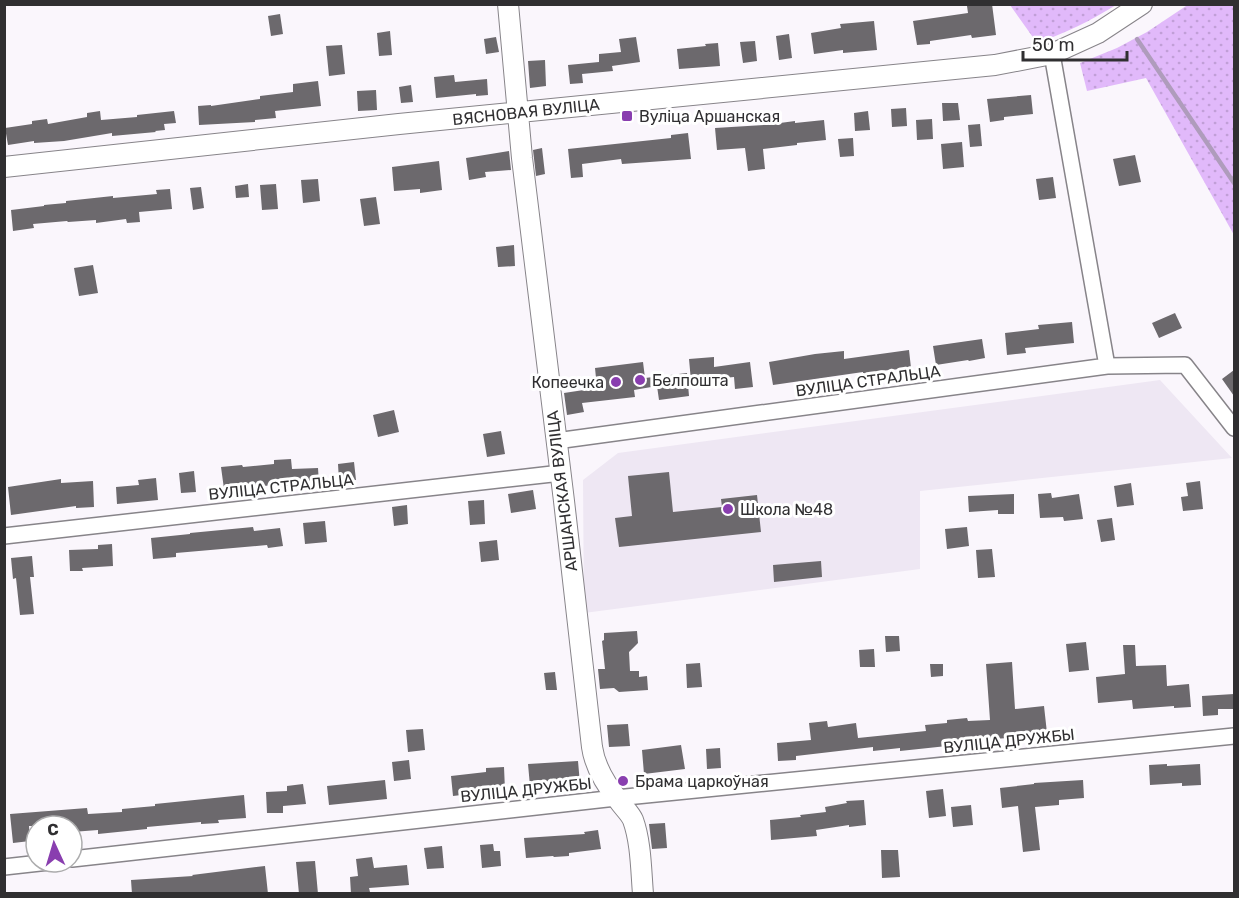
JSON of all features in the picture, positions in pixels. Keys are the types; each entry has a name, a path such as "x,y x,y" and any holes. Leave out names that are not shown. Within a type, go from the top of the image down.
{"street":[{"name":"АРШАНСКАЯ ВУЛІЦА","path":"508,4 522,158 594,760 602,777 632,817 637,839 643,894"},
{"name":"ВЯСНОВАЯ ВУЛІЦА","path":"4,166 995,65 1052,54 1098,33 1142,4"},
{"path":"1052,54 1107,366"},
{"name":"ВУЛІЦА СТРАЛЬЦА","path":"556,441 1107,366 1185,365 1234,428"},
{"name":"ВУЛІЦА СТРАЛЬЦА","path":"4,536 561,473"},
{"name":"ВУЛІЦА ДРУЖБЫ","path":"84,859 616,798 1234,736"},
{"path":"4,867 24,865"}],"shaded area":[{"path":"1189,4 1234,5 1234,235 1146,78 1087,91 1080,63 1117,48 1147,32"},
{"path":"1010,5 1116,5 1078,26 1037,43"},
{"path":"1160,380 1232,458 920,491 920,569 584,613 583,480 618,453"}],"building":[{"path":"992,4 996,35 972,38 971,35 917,45 913,21 968,13 967,6"},
{"path":"280,14 283,34 271,36 268,16"},
{"path":"874,21 877,50 843,53 843,50 814,54 811,33 841,28 840,24"},
{"path":"390,31 392,55 379,56 377,33"},
{"path":"789,34 792,58 779,60 776,36"},
{"path":"496,37 499,52 486,54 484,39"},
{"path":"636,37 640,62 612,66 613,71 582,74 583,83 570,84 568,65 599,62 599,54 621,52 619,39"},
{"path":"755,41 757,61 743,63 740,42"},
{"path":"718,43 720,66 679,69 677,49"},
{"path":"342,45 345,74 329,76 326,46"},
{"path":"545,60 546,86 530,88 528,61"},
{"path":"454,75 455,82 487,79 488,95 436,98 434,77"},
{"path":"318,81 321,106 275,111 276,118 255,120 255,122 199,125 198,106 260,99 260,96 293,92 293,84"},
{"path":"411,85 413,102 401,103 399,87"},
{"path":"376,90 377,110 358,111 357,91"},
{"path":"1031,95 1033,114 1004,117 1004,120 990,122 987,99"},
{"path":"942,103 958,103 960,120 943,121"},
{"path":"906,108 907,126 892,127 891,109"},
{"path":"100,111 101,120 174,111 176,123 164,124 165,130 156,132 112,136 112,133 64,141 34,143 34,141 8,145 5,128 47,119 48,124 87,117 87,113"},
{"path":"868,111 870,130 855,131 854,113"},
{"path":"932,119 933,139 917,140 916,120"},
{"path":"824,120 826,140 763,149 765,169 748,171 745,148 717,150 715,128"},
{"path":"980,124 982,146 970,147 968,125"},
{"path":"688,133 691,159 622,164 621,159 582,164 583,177 571,178 568,149 671,138 671,135"},
{"path":"853,138 854,156 840,157 838,139"},
{"path":"962,142 964,167 943,169 941,144"},
{"path":"542,148 545,174 536,176 533,150"},
{"path":"509,151 511,170 485,172 486,177 469,180 466,158"},
{"path":"1135,155 1141,182 1119,186 1113,159"},
{"path":"439,161 442,190 420,193 420,189 394,191 392,167"},
{"path":"1053,177 1056,198 1039,200 1036,179"},
{"path":"318,179 320,201 303,203 301,180"},
{"path":"248,184 249,197 236,198 235,186"},
{"path":"276,184 278,209 262,210 260,185"},
{"path":"201,187 204,208 193,210 190,188"},
{"path":"170,189 172,209 139,212 140,222 127,223 126,219 96,223 96,220 67,221 33,224 34,228 13,231 11,210 66,203 66,201 157,194 156,190"},
{"path":"376,197 380,224 364,226 360,199"},
{"path":"514,245 515,266 498,267 496,247"},
{"path":"93,265 98,293 79,296 74,268"},
{"path":"1175,313 1182,328 1159,338 1152,323"},
{"path":"1072,322 1074,343 1025,348 1026,353 1007,355 1005,333 1039,329 1038,325"},
{"path":"982,339 985,358 936,365 933,346"},
{"path":"909,350 911,368 879,371 879,373 863,376 863,372 773,385 769,362 844,351 844,359"},
{"path":"714,357 714,367 750,362 753,387 735,389 734,377 691,381 689,359"},
{"path":"643,362 645,378 687,373 689,396 659,400 657,386 634,390 635,397 582,403 584,412 567,415 564,393 597,388 595,368"},
{"path":"1234,370 1234,396 1222,379"},
{"path":"394,410 399,432 378,437 373,415"},
{"path":"501,431 505,454 487,457 483,434"},
{"path":"291,459 292,469 318,468 319,484 293,485 294,488 277,490 276,485 224,489 221,467 274,464 274,460"},
{"path":"354,462 356,480 339,481 338,464"},
{"path":"194,471 196,492 181,493 179,473"},
{"name":"Школа №48","path":"669,472 673,512 722,507 721,499 757,495 761,532 619,547 615,518 632,516 628,476"},
{"path":"156,478 158,500 117,504 116,487 139,485 138,480"},
{"path":"61,479 61,483 93,481 94,507 76,508 76,506 11,515 8,487"},
{"path":"1200,481 1203,509 1183,511 1181,497 1188,496 1186,483"},
{"path":"1131,483 1134,505 1117,507 1114,486"},
{"path":"533,490 536,509 511,513 508,494"},
{"path":"1051,493 1052,498 1079,494 1083,519 1064,521 1063,517 1040,518 1038,494"},
{"path":"1014,494 1014,514 998,514 998,510 969,512 968,496"},
{"path":"484,500 485,524 470,525 468,501"},
{"path":"407,505 408,524 394,526 392,507"},
{"path":"1112,518 1115,540 1101,542 1097,520"},
{"path":"325,521 327,542 305,544 303,523"},
{"path":"253,527 254,531 280,528 283,546 268,548 267,545 176,553 176,557 153,559 151,538"},
{"path":"967,527 969,546 947,549 945,529"},
{"path":"497,540 499,560 481,562 479,542"},
{"path":"112,544 113,566 70,571 69,550 98,549 98,545"},
{"path":"992,549 995,577 978,578 976,550"},
{"path":"32,556 34,577 30,577 34,614 20,615 16,578 13,579 11,558"},
{"path":"821,561 822,577 774,582 773,565"},
{"path":"637,631 638,643 629,652 630,671 639,671 639,677 647,676 648,690 619,692 614,688 600,689 598,669 605,669 602,641 604,633"},
{"path":"885,636 899,636 900,651 886,652"},
{"path":"1086,642 1089,670 1069,672 1066,644"},
{"path":"1123,645 1135,645 1136,666 1166,665 1167,686 1189,684 1191,707 1133,709 1132,700 1098,703 1096,677 1125,674"},
{"path":"874,649 875,667 860,667 859,650"},
{"path":"1012,662 1015,709 1044,706 1047,733 900,751 900,748 873,751 873,747 796,756 796,760 778,761 777,743 811,740 809,723 827,721 828,727 856,723 858,738 926,731 925,725 947,723 947,720 967,718 968,721 990,720 986,664"},
{"path":"700,663 702,687 687,688 686,664"},
{"path":"930,664 943,664 943,676 931,677"},
{"path":"555,672 557,690 546,690 544,673"},
{"path":"1234,694 1234,709 1218,709 1218,715 1203,716 1202,696"},
{"path":"628,724 630,746 609,747 607,725"},
{"path":"423,729 425,750 408,752 406,730"},
{"path":"681,745 685,769 644,774 642,750"},
{"path":"720,748 721,768 707,769 706,749"},
{"path":"409,760 411,779 394,781 392,762"},
{"path":"578,761 580,784 530,786 528,764"},
{"path":"1167,764 1167,766 1200,764 1201,785 1182,786 1182,783 1150,785 1149,765"},
{"path":"504,767 505,790 469,792 470,794 453,796 451,776 486,772 486,768"},
{"path":"385,780 387,799 329,805 327,786"},
{"path":"1083,780 1084,798 1059,800 1059,805 1035,807 1040,850 1023,852 1018,806 1002,808 1000,788"},
{"path":"303,784 306,804 283,806 283,813 267,813 266,792 287,791 287,786"},
{"path":"943,789 946,816 929,818 926,791"},
{"path":"244,795 246,818 218,820 219,823 201,824 201,822 98,834 98,830 84,831 84,814 24,814 24,842 13,843 10,814 87,808 88,814 122,812 122,809 155,806 155,804"},
{"path":"864,800 866,825 816,830 817,836 771,840 770,820 826,812 825,807 847,803 846,801"},
{"path":"971,805 973,825 953,827 951,807"},
{"path":"665,823 667,848 652,849 649,824"},
{"path":"598,830 601,849 569,853 569,856 526,858 524,838 585,834 584,832"},
{"path":"493,844 494,851 500,851 501,866 482,868 480,845"},
{"path":"442,846 444,868 427,869 424,848"},
{"path":"881,850 898,850 900,877 882,878"},
{"path":"372,857 374,868 407,865 409,885 369,888 370,892 351,894 350,877 358,876 356,859"},
{"path":"315,861 318,894 299,894 296,862"},
{"path":"265,866 268,894 132,894 131,880 193,876"}],"waterway":[{"path":"1137,39 1234,183"}],"place":[{"name":"Вуліца Аршанская","path":"627,116"},
{"name":"Белпошта","path":"640,380"},
{"name":"Копеечка","path":"616,382"},
{"name":"Школа №48","path":"728,509"},
{"name":"Брама царкоўная","path":"623,781"}]}
